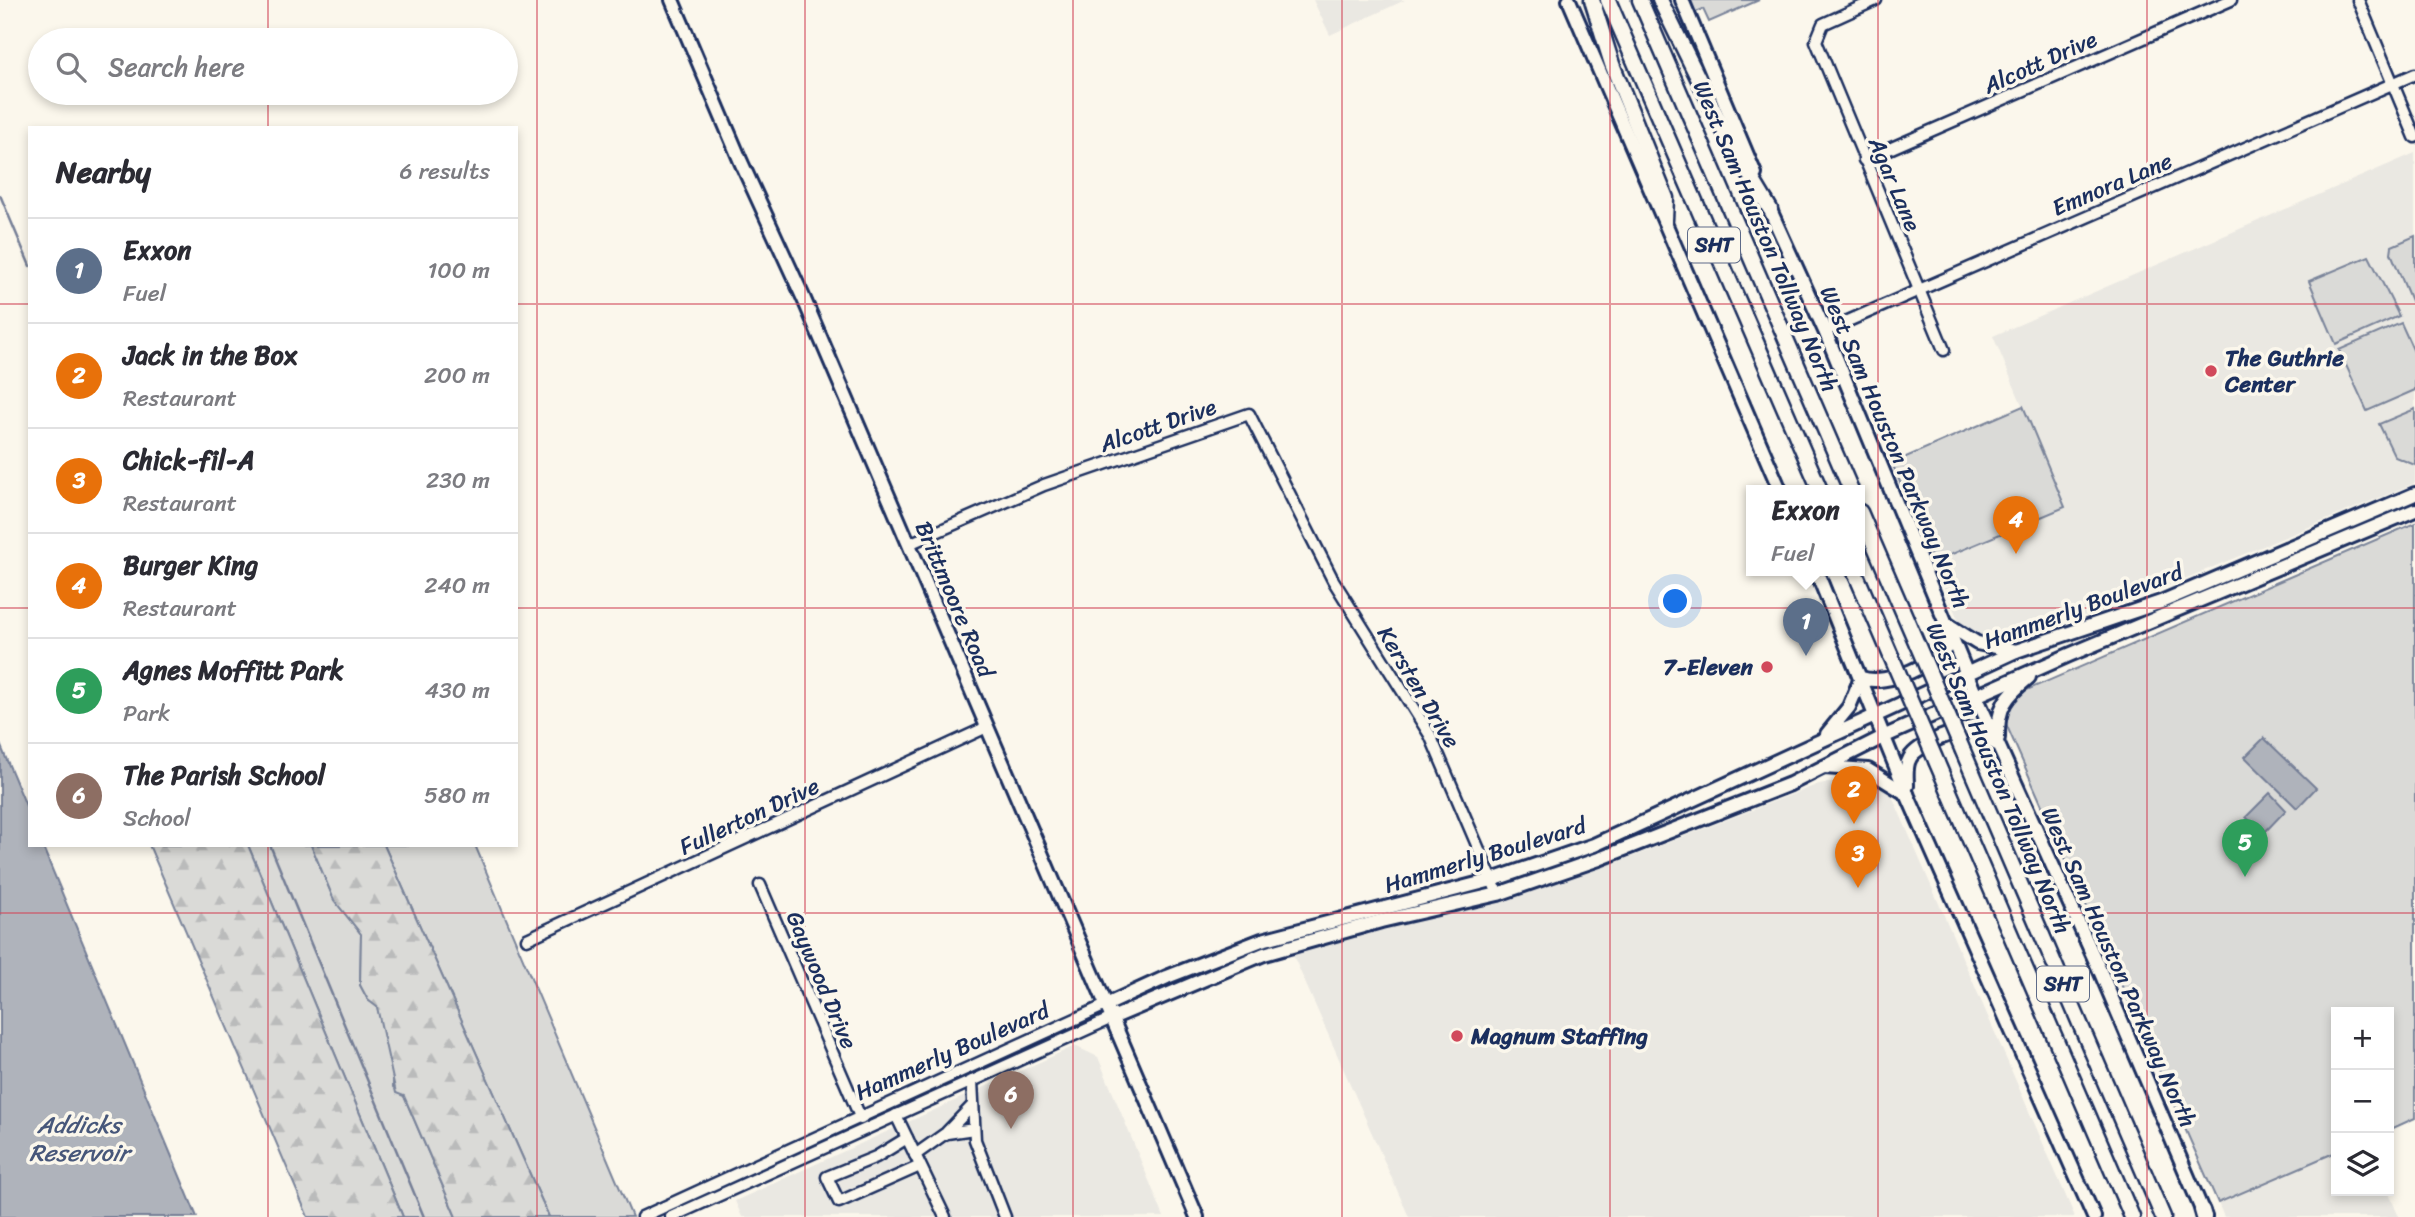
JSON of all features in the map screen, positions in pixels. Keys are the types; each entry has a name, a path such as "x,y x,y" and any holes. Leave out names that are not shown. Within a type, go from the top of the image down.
{"highway":[{"path":"1592,0 1612,64 1666,198 1665,220"},
{"name":"SHT","path":"1608,0 1817,485"},
{"name":"West Sam Houston Tollway North","path":"1640,0 1849,485"},
{"path":"1660,0 1728,139 1770,209"},
{"name":"West Sam Houston Tollway North","path":"1865,524 2163,1217"},
{"name":"SHT","path":"1857,576 2132,1217"}],"main road":[{"name":"Brittmoore Road","path":"672,0 909,544 1197,1217"},
{"path":"1569,0 1778,485"},
{"name":"West Sam Houston Parkway North","path":"1682,0 1770,209 1825,331 1966,673 2096,960 2204,1215"},
{"name":"Hammerly Boulevard","path":"1106,1005 1167,976 1258,941 1492,880 1594,845 2016,651 2161,602 2415,494"},
{"name":"Hammerly Boulevard","path":"1112,1018 1177,988 1278,950 1370,923 1498,894 1599,859 1790,784 1883,737 1976,696 2415,510"},
{"path":"1818,576 1907,794 2094,1217"},
{"path":"1947,624 1977,643 2016,651"},
{"path":"1861,678 1874,683 1884,681 1937,658 1952,640"},
{"path":"1999,748 1997,719 2001,704 2040,668"},
{"path":"1823,738 1845,713 1861,678"},
{"path":"1907,794 1907,767 1910,756 1919,748 1962,729 1984,734 1999,748"},
{"path":"1824,767 1868,770 1907,794"}],"street":[{"name":"Agar Lane","path":"1876,0 1823,24 1817,32 1819,52 1944,350"},
{"name":"Alcott Drive","path":"1864,160 2231,0"},
{"path":"2358,0 2415,137"},
{"name":"Emnora Lane","path":"1825,331 2415,74"},
{"name":"Alcott Drive","path":"909,544 1044,485 1249,414 1333,580"},
{"name":"Kersten Drive","path":"1333,580 1430,735 1498,894"},
{"name":"Fullerton Drive","path":"527,939 987,727"},
{"name":"Gaywood Drive","path":"760,885 865,1129"},
{"name":"Hammerly Boulevard","path":"642,1217 859,1115 1106,1005"},
{"name":"Hammerly Boulevard","path":"671,1217 1112,1018"},
{"path":"950,1075 954,1089"},
{"path":"972,1081 975,1140 1005,1217"},
{"path":"915,1155 946,1133 973,1105"},
{"path":"896,1115 945,1217"},
{"path":"946,1133 974,1129"},
{"path":"907,1138 876,1157 827,1177 839,1202 920,1166"},
{"path":"746,1168 752,1180"}],"shaded area":[{"path":"1313,0 1405,0 1330,35"},
{"name":"The Guthrie Center","path":"2415,153 2415,483 2117,607 1994,640 1961,626 1933,562 2065,507 1993,336"},
{"path":"1864,776 1890,791 2075,1217 1409,1217 1289,946 1498,894 1609,854 1613,864 1819,784"},
{"path":"1075,1046 1098,1057 1164,1217 742,1217 735,1201"},
{"path":"2331,1154 2331,1196 2390,1196 2399,1217 2224,1217 2218,1203"}],"green space":[{"path":"1682,0 1759,0 1709,22 1703,9 1689,15"},
{"path":"2415,236 2414,308 2391,253 2392,246"},
{"path":"2369,256 2399,316 2336,344 2309,281"},
{"path":"2401,323 2415,354 2415,390 2367,411 2339,350"},
{"path":"2023,406 2065,507 1933,562 1892,463"},
{"path":"2415,409 2415,465 2395,457 2379,424"},
{"path":"2415,523 2415,1118 2394,1128 2394,1007 2331,1007 2331,1154 2218,1203 2002,715 2013,696"},
{"path":"150,847 249,847 403,1217 308,1217"},
{"path":"249,847 312,847 334,900 361,934 360,985 368,1000 377,1006 393,1069 393,1087 404,1096 456,1217 403,1217"},
{"path":"312,847 385,847 549,1217 456,1217 404,1096 396,1093 377,1007 368,1000 360,985 361,934 334,900"},
{"path":"385,847 476,847 632,1217 549,1217"}],"water":[{"path":"2264,738 2316,788 2297,808 2245,757"},
{"name":"Addicks Reservoir","path":"0,744 28,810 28,847 43,847 197,1217 0,1217"},
{"path":"2270,793 2286,810 2263,834 2246,817"}],"waterway":[{"path":"0,195 28,261"},
{"path":"271,847 424,1217"}],"place":[{"name":"The Guthrie Center","path":"2211,371"},
{"name":"Burger King","path":"2016,554"},
{"name":"Exxon","path":"1806,656"},
{"name":"7-Eleven","path":"1767,667"},
{"name":"Jack in the Box","path":"1854,824"},
{"name":"Agnes Moffitt Park","path":"2245,877"},
{"name":"Chick-fil-A","path":"1858,888"},
{"name":"Magnum Staffing","path":"1457,1036"},
{"name":"The Parish School","path":"1011,1129"}]}
